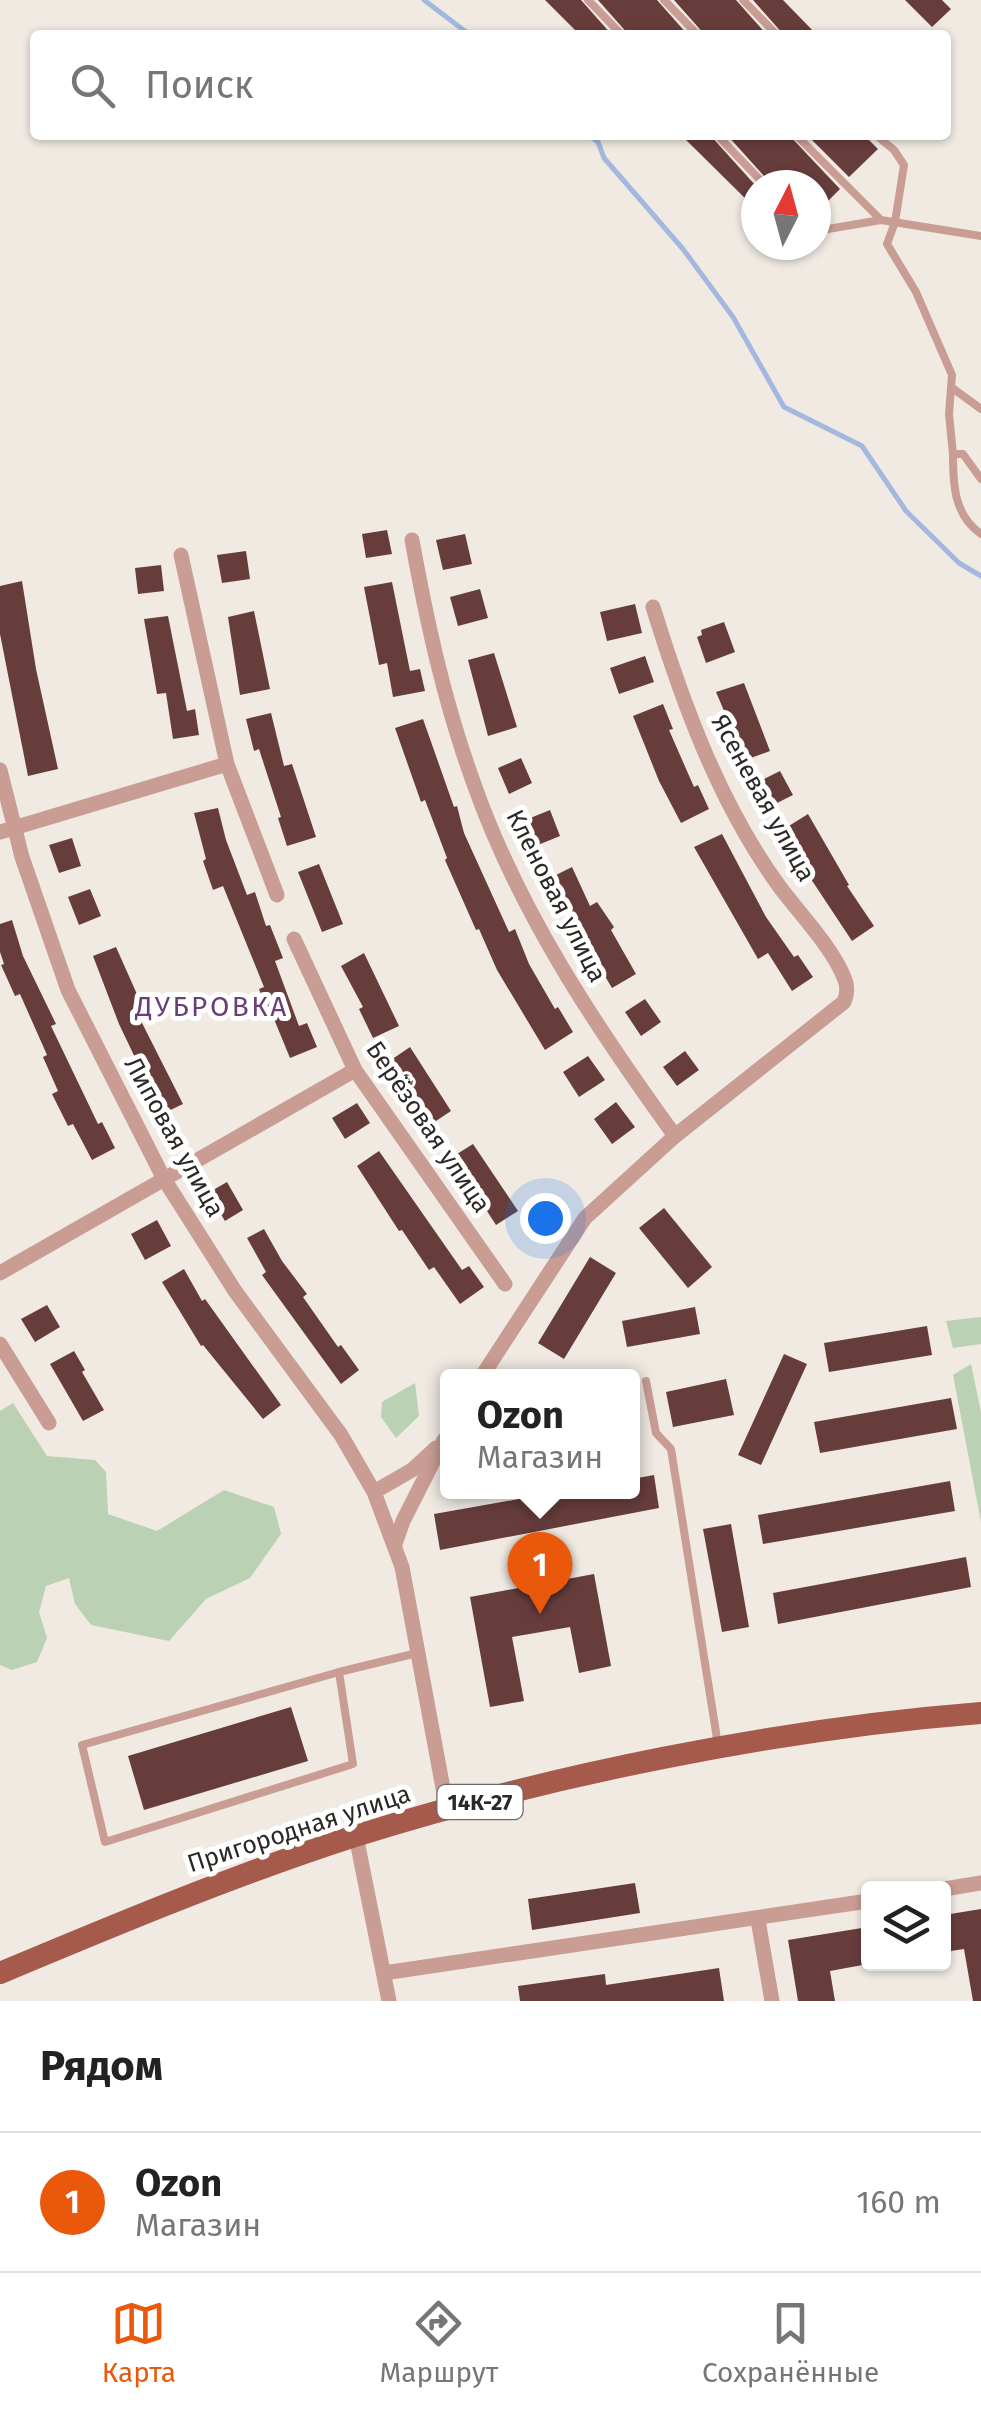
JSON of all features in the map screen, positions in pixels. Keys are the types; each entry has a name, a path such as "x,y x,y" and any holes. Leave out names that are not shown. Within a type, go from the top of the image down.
{"main road":[{"name":"Пригородная улица","path":"0,1972 188,1894 356,1836 448,1810 547,1784 719,1749 913,1718 981,1713"}],"street":[{"name":"Кленовая улица","path":"412,540 425,614 449,708 474,786 508,867 584,1006 675,1136"},
{"path":"181,555 227,764 276,895"},
{"name":"Ясеневая улица","path":"653,607 678,688 711,765 767,869 845,980 848,992 844,1002 675,1136"},
{"path":"7,830 227,764"},
{"name":"Липовая улица","path":"0,770 7,830 68,990 164,1180 235,1291 341,1435 374,1492 395,1544 448,1810"},
{"name":"Берёзовая улица","path":"294,939 355,1070 504,1284"},
{"path":"0,1273 355,1070"},
{"path":"487,1369 586,1218 675,1136"},
{"path":"0,1344 49,1424"},
{"path":"374,1492 412,1470 440,1443"},
{"path":"395,1544 402,1522 440,1449"},
{"path":"356,1836 390,2001"},
{"path":"951,1888 981,1883"},
{"path":"384,1973 861,1903"},
{"path":"758,1920 772,2001"}],"lane":[{"path":"588,0 617,30"},
{"path":"664,0 693,30"},
{"path":"743,0 772,30"},
{"path":"723,140 751,170"},
{"path":"801,140 881,220"},
{"path":"882,140 904,165 895,222 887,244 916,292 952,375 949,414 953,489 966,520 981,534"},
{"path":"831,229 881,220 981,236"},
{"path":"951,387 981,409"},
{"path":"954,454 963,454 981,480"},
{"path":"646,1381 656,1433 671,1449 719,1749"},
{"path":"339,1672 353,1764 104,1842 82,1744 339,1672 418,1653"}],"green space":[{"path":"981,1317 981,1344 953,1348 946,1321"},
{"path":"971,1364 981,1412 981,1522 953,1375"},
{"path":"415,1383 419,1416 396,1438 381,1417 382,1402"},
{"path":"13,1403 47,1456 95,1460 106,1472 108,1514 157,1531 224,1490 274,1507 281,1534 250,1578 206,1599 169,1641 91,1625 75,1604 69,1578 46,1586 39,1612 47,1638 37,1662 12,1670 0,1665 0,1411"}],"building":[{"path":"545,0 581,0 608,30 575,30"},
{"path":"598,0 657,0 684,30 625,30"},
{"path":"674,0 736,0 763,30 701,30"},
{"path":"753,0 783,0 812,30 780,30"},
{"path":"905,0 942,0 951,9 932,27"},
{"path":"686,140 715,140 742,170 741,194"},
{"path":"732,140 794,140 822,170 758,170"},
{"path":"812,140 869,140 878,149 849,177"},
{"path":"831,179 840,189 831,198"},
{"path":"387,530 392,554 366,558 362,534"},
{"path":"465,534 472,564 443,570 436,540"},
{"path":"246,551 250,579 222,583 217,555"},
{"path":"161,565 164,591 138,594 135,568"},
{"path":"22,581 58,769 28,776 0,634 0,586"},
{"path":"392,582 410,671 420,669 425,691 393,697 387,663 379,665 364,587"},
{"path":"480,589 488,618 458,626 450,597"},
{"path":"635,604 642,633 607,641 600,612"},
{"path":"254,611 270,689 240,695 228,617"},
{"path":"168,616 187,711 195,709 199,735 173,739 166,693 157,694 144,619"},
{"path":"724,622 735,652 706,663 697,637 702,635 701,630"},
{"path":"494,653 517,727 488,736 468,660"},
{"path":"645,656 654,682 619,694 610,668"},
{"path":"744,683 770,751 745,760 716,692"},
{"path":"663,704 673,729 669,730 694,787 698,785 709,809 681,823 633,716"},
{"path":"271,713 284,766 292,764 316,837 287,846 278,818 281,817 259,749 254,751 246,719"},
{"path":"423,719 464,833 509,932 515,929 529,964 573,1032 545,1050 497,970 479,929 476,930 445,860 425,800 421,802 395,728"},
{"path":"521,758 532,783 509,794 498,768"},
{"path":"780,771 793,795 769,807 756,783"},
{"path":"218,808 247,895 255,892 266,926 270,925 283,958 275,961 299,1026 307,1023 317,1047 290,1058 274,1019 271,1020 259,989 264,987 223,886 213,890 203,861 206,859 194,813"},
{"path":"550,810 560,836 533,847 523,821"},
{"path":"808,814 874,926 852,941 807,873 810,871 784,829"},
{"path":"722,834 766,917 813,977 792,991 768,953 758,959 694,847"},
{"path":"72,838 81,866 59,873 49,845"},
{"path":"319,864 343,924 322,932 298,872"},
{"path":"572,867 590,906 597,902 614,927 611,930 636,974 612,988 596,961 600,959 561,902 550,878"},
{"path":"90,889 101,916 79,925 68,897"},
{"path":"12,920 23,956 56,1024 51,1026 98,1124 102,1122 115,1148 92,1160 52,1094 58,1091 43,1057 47,1055 20,994 15,996 1,965 4,964 0,924"},
{"path":"116,947 148,1019 141,1021 183,1104 162,1114 119,1024 93,956"},
{"path":"364,953 399,1026 373,1038 359,1009 363,1007 341,966"},
{"path":"645,999 661,1022 641,1036 625,1012"},
{"path":"410,1047 451,1111 427,1127 388,1062"},
{"path":"685,1051 699,1070 677,1086 663,1067"},
{"path":"588,1056 605,1080 579,1097 563,1072"},
{"path":"616,1102 635,1127 612,1144 594,1119"},
{"path":"357,1103 370,1123 345,1139 332,1118"},
{"path":"473,1144 518,1211 496,1225 449,1159"},
{"path":"379,1151 462,1270 469,1266 484,1287 460,1304 434,1267 429,1270 399,1231 357,1166"},
{"path":"227,1182 243,1210 225,1221 208,1193"},
{"path":"664,1208 712,1267 688,1288 639,1228"},
{"path":"157,1220 171,1246 145,1260 131,1234"},
{"path":"264,1229 307,1294 303,1297 359,1370 341,1384 262,1275 266,1272 247,1238"},
{"path":"590,1257 616,1273 564,1359 538,1343"},
{"path":"184,1269 202,1301 205,1299 281,1405 263,1419 201,1346 162,1282"},
{"path":"47,1305 60,1327 35,1342 21,1319"},
{"path":"695,1307 700,1334 627,1347 622,1321"},
{"path":"927,1326 932,1355 829,1372 824,1343"},
{"path":"74,1351 104,1410 83,1421 50,1364"},
{"path":"784,1354 807,1364 761,1465 738,1455"},
{"path":"726,1379 734,1415 673,1427 666,1392"},
{"path":"951,1398 957,1429 820,1453 814,1422"},
{"path":"654,1475 659,1508 440,1550 434,1514 519,1499 640,1499 640,1478"},
{"path":"950,1481 955,1511 763,1544 758,1515"},
{"path":"731,1524 749,1627 722,1632 703,1529"},
{"path":"966,1557 971,1587 778,1624 773,1593"},
{"path":"594,1574 611,1666 579,1673 570,1627 512,1637 524,1701 490,1707 470,1597"},
{"path":"291,1707 308,1761 144,1810 128,1756"},
{"path":"635,1883 640,1913 532,1930 528,1899"},
{"path":"981,1909 981,2001 973,2001 964,1949 951,1951 951,1914"},
{"path":"861,1928 861,1965 830,1971 835,2001 798,2001 788,1940"},
{"path":"719,1968 724,2001 520,2001 518,1986 605,1974 606,1985"}],"waterway":[{"path":"424,0 463,30"},
{"path":"595,140 604,158 683,249 733,317 784,407 862,446 906,511 959,563 981,576"}],"place":[{"name":"Ozon","path":"540,1614"}],"district":[{"name":"ДУБРОВКА","path":"212,1006"}]}
